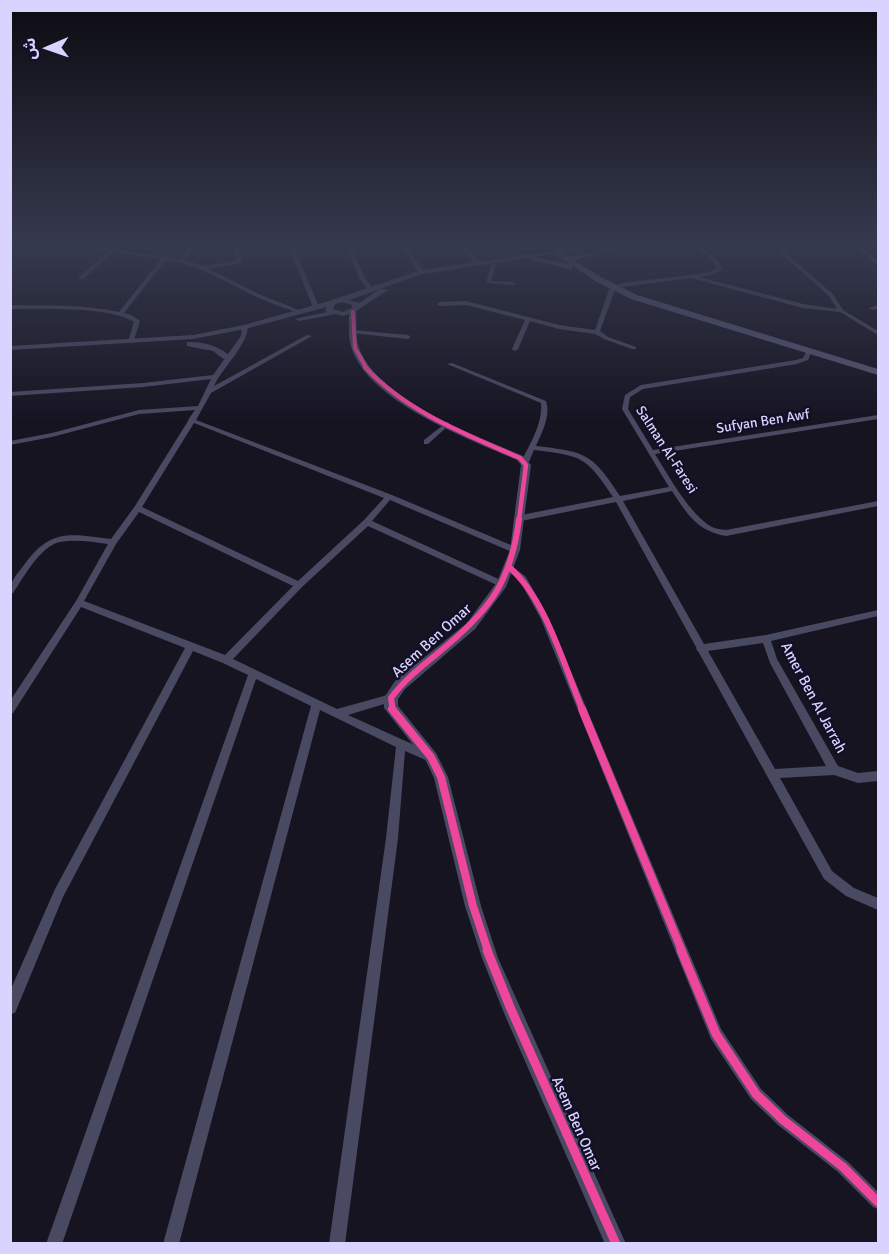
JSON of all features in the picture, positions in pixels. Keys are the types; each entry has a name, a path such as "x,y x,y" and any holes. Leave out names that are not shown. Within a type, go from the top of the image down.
{"main road":[{"path":"665,307 879,372"},
{"path":"683,307 879,364"}],"street":[{"path":"10,307 131,315 136,321 130,342"},
{"path":"121,313 126,307"},
{"path":"286,307 298,311"},
{"path":"10,348 130,342 245,332 298,311 316,307"},
{"path":"330,307 329,310 333,313"},
{"path":"353,307 355,349 364,368 376,380 418,410 525,462 545,410 544,402 450,364"},
{"path":"354,319 367,307"},
{"path":"479,307 528,320 597,332 606,338 634,348"},
{"path":"597,332 608,307"},
{"path":"807,307 841,311 879,333"},
{"path":"838,307 841,311"},
{"path":"10,355 190,344 333,313 343,314 408,337"},
{"path":"343,314 354,319"},
{"path":"515,349 528,320"},
{"path":"10,710 79,603 113,542 138,507 200,408 215,377 245,332"},
{"path":"210,391 309,336"},
{"path":"190,344 213,347 228,358"},
{"name":"Salman Al-Faresi","path":"809,351 806,359 797,362 641,387 633,390 627,396 625,409 674,488 698,520 709,529 726,533 879,504"},
{"path":"10,394 143,385 215,377"},
{"path":"10,450 14,442 139,412 200,408"},
{"name":"Sufyan Ben Awf","path":"652,452 879,417"},
{"path":"191,420 389,497 515,550"},
{"path":"426,442 447,424"},
{"path":"532,448 586,457 593,462 619,500 828,875 844,889 879,904"},
{"name":"Asem Ben Omar","path":"525,462 527,468 521,518 515,550 502,585 471,626 400,685 391,698 393,713 431,757 448,796 473,906 490,958 616,1244"},
{"path":"521,518 674,488"},
{"path":"226,660 299,585 367,522 389,497"},
{"path":"138,507 299,585"},
{"path":"367,522 502,585"},
{"path":"10,591 45,543 58,538 76,537 113,542"},
{"path":"509,567 523,579 545,619 716,1034 756,1094 783,1120 843,1167 879,1202"},
{"path":"79,603 226,660 431,757"},
{"name":"Amer Ben Al Jarrah","path":"879,613 766,639 773,660 834,770 858,778 879,776"},
{"path":"700,648 766,639"},
{"path":"10,1008 59,893 191,646"},
{"path":"54,1244 253,674"},
{"path":"339,713 391,698"},
{"path":"171,1244 317,704"},
{"path":"337,1244 392,838 401,744"},
{"path":"773,774 834,770"}],"cycle path":[{"path":"353,312 355,348 364,367 380,384 401,400 426,414 520,458 526,465 515,550 502,584 471,626 400,685 391,698 391,708 431,757 441,777 473,906 490,958 616,1244"},
{"path":"509,567 523,579 545,619 716,1034 756,1094 783,1120 843,1167 878,1202"}]}
